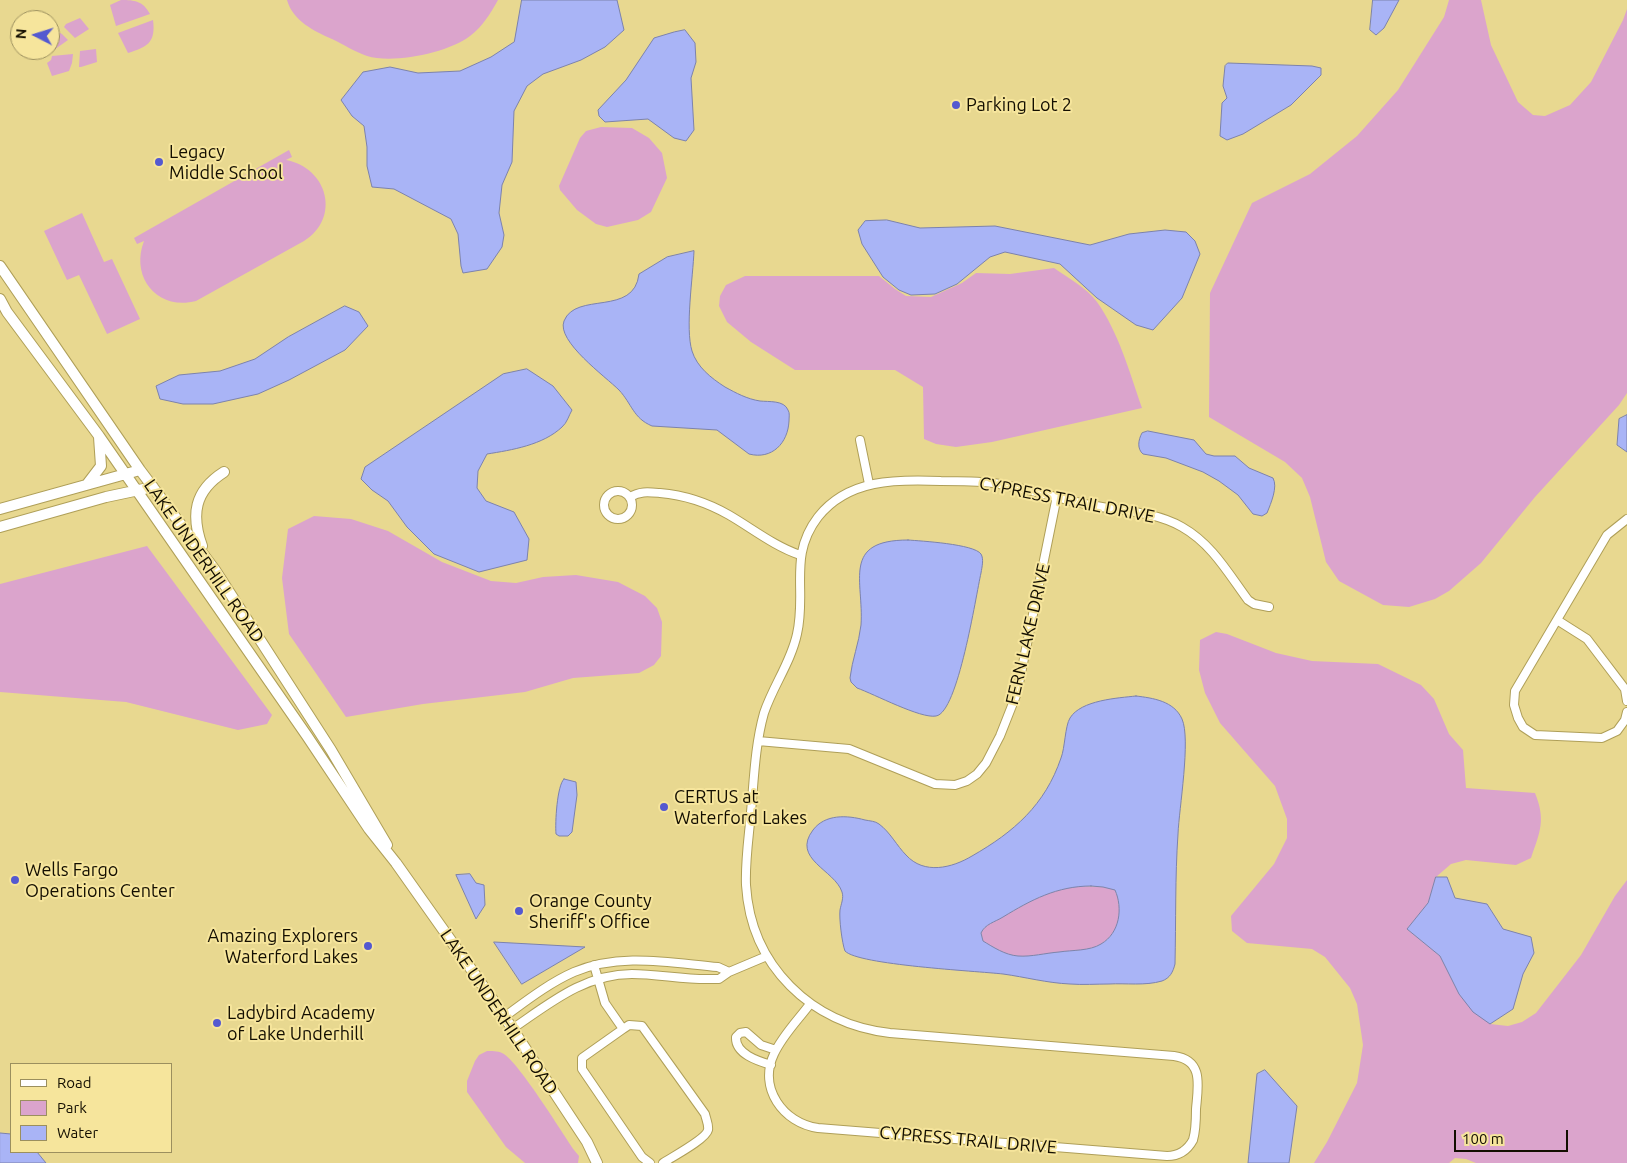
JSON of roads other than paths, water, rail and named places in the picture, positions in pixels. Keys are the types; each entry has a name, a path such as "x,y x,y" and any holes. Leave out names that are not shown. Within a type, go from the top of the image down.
{"street":[{"name":"LAKE UNDERHILL ROAD","path":"0,266 140,470 205,557 331,750 383,837 396,864"},
{"name":"LAKE UNDERHILL ROAD","path":"0,298 7,312 99,436 308,736 369,829 396,864 504,1017 588,1142 597,1163"},
{"path":"88,483 101,466 99,436"},
{"path":"860,440 869,484"},
{"path":"0,509 140,470"},
{"path":"205,557 196,531 196,510 199,498 206,486 224,472"},
{"name":"CYPRESS TRAIL DRIVE","path":"810,1004 776,1050 771,1066 771,1086 780,1107 793,1120 812,1127 1167,1156 1176,1156 1182,1153 1190,1146 1193,1140 1199,1080 1197,1072 1192,1065 1181,1058 876,1031 842,1021 810,1004 786,982 767,956 753,926 748,906 746,885 758,741 769,699 790,656 796,638 800,614 800,555 808,533 822,512 842,496 869,484 910,480 982,482 1057,496 1091,505 1145,514 1180,526 1197,537 1212,551 1248,600 1252,603 1269,607"},
{"path":"0,527 153,487"},
{"path":"630,496 636,493 647,492 673,494 701,502 730,516 778,546 800,555"},
{"name":"FERN LAKE DRIVE","path":"758,741 849,750 935,784 955,785 965,782 977,774 986,763 1000,736 1017,693 1057,496"},
{"path":"1626,718 1617,731 1602,738 1535,735 1523,727 1514,705 1515,691 1607,535 1627,519"},
{"path":"1557,620 1587,639 1625,689 1627,701"},
{"path":"512,1029 561,995 578,986 598,979 633,974 718,979 767,956"},
{"path":"504,1017 558,980 575,971 594,965 632,960 720,967 730,972"},
{"path":"680,977 681,964"},
{"path":"594,965 605,1003 623,1029"},
{"path":"650,1163 642,1157 582,1069 582,1058 629,1025 642,1026 705,1114 708,1127 705,1136 663,1163"},
{"path":"771,1066 746,1054 738,1045 736,1037 740,1033 746,1032 761,1045 776,1050"}],"water":[{"path":"522,0 617,0 624,30 605,47 581,60 543,74 527,86 514,111 512,162 502,185 499,213 504,235 502,247 487,269 463,273 458,234 451,219 394,189 372,187 367,166 364,126 352,116 341,100 363,72 390,67 418,73 460,71 491,57 514,42"},
{"path":"1373,0 1399,0 1384,28 1376,35 1370,30"},
{"path":"685,30 695,43 696,62 691,78 694,130 686,141 674,138 648,119 605,122 599,116 598,110 626,80 654,38"},
{"path":"1228,63 1312,66 1321,68 1321,75 1291,105 1243,134 1227,140 1220,136 1222,103 1227,98 1223,86 1225,66"},
{"path":"887,220 920,228 995,226 1090,245 1129,234 1165,230 1186,232 1195,241 1200,254 1182,298 1153,330 1136,325 1097,298 1060,264 1005,252 990,257 957,284 935,294 911,295 899,290 883,277 862,244 858,230 865,221"},
{"path":"694,251 689,329 694,357 710,376 729,389 742,396 760,401 780,403 786,407 789,411 789,421 786,436 782,443 772,452 757,455 749,454 717,430 652,426 646,423 637,415 619,390 574,348 567,338 564,321 570,312 580,307 616,300 627,295 635,287 639,274 667,257"},
{"path":"345,306 359,312 368,326 345,350 289,380 258,394 213,404 183,404 160,399 156,386 179,375 220,371 255,359 288,337"},
{"path":"527,369 553,386 572,410 564,425 546,438 517,448 487,454 478,471 477,488 486,501 514,512 529,539 527,560 479,572 434,554 407,527 388,501 372,490 361,479 365,467 503,374"},
{"path":"1627,415 1627,452 1617,445 1619,419"},
{"path":"1148,431 1194,440 1206,454 1235,456 1249,468 1273,478 1275,486 1267,513 1262,516 1253,514 1238,495 1203,472 1166,458 1143,454 1139,447 1139,441 1142,433"},
{"path":"908,540 968,548 981,554 982,558 982,568 959,675 944,710 936,716 920,714 857,688 850,678 861,625 860,566 864,555 873,547 887,542"},
{"path":"1136,696 1162,701 1174,708 1182,719 1184,729 1185,758 1177,850 1175,964 1167,978 1156,983 1142,984 1061,983 1003,974 894,964 854,956 845,951 840,919 843,899 842,892 838,884 811,857 807,849 808,840 818,825 830,818 837,817 851,817 874,822 887,831 913,861 921,865 938,868 956,864 1001,837 1026,816 1037,803 1054,775 1062,754 1068,722 1075,712 1082,707 1100,701","holes":["1103,887 1115,890 1119,912 1116,927 1107,939 1097,946 1081,950 1018,956 1004,952 983,941 981,933 988,925 1045,895 1067,888"]},
{"path":"564,779 576,782 577,795 572,832 568,836 559,836 556,834 557,805"},
{"path":"470,874 476,883 484,885 485,905 476,919 456,875"},
{"path":"1436,877 1447,877 1455,898 1487,904 1503,929 1531,937 1534,953 1523,974 1513,1009 1490,1024 1473,1012 1459,994 1440,956 1407,929 1428,903"},
{"path":"494,942 585,947 522,984"},
{"path":"1265,1070 1297,1106 1289,1163 1248,1163 1257,1074"},
{"path":"0,1133 10,1134 10,1153 38,1153 46,1163 0,1163"}],"place":[{"name":"Parking Lot 2","path":"956,105"},
{"name":"Legacy Middle School","path":"159,162"},
{"name":"CERTUS at Waterford Lakes","path":"664,807"},
{"name":"Wells Fargo Operations Center","path":"15,880"},
{"name":"Orange County Sheriff's Office","path":"519,911"},
{"name":"Amazing Explorers Waterford Lakes","path":"368,946"},
{"name":"Ladybird Academy of Lake Underhill","path":"217,1023"}]}
